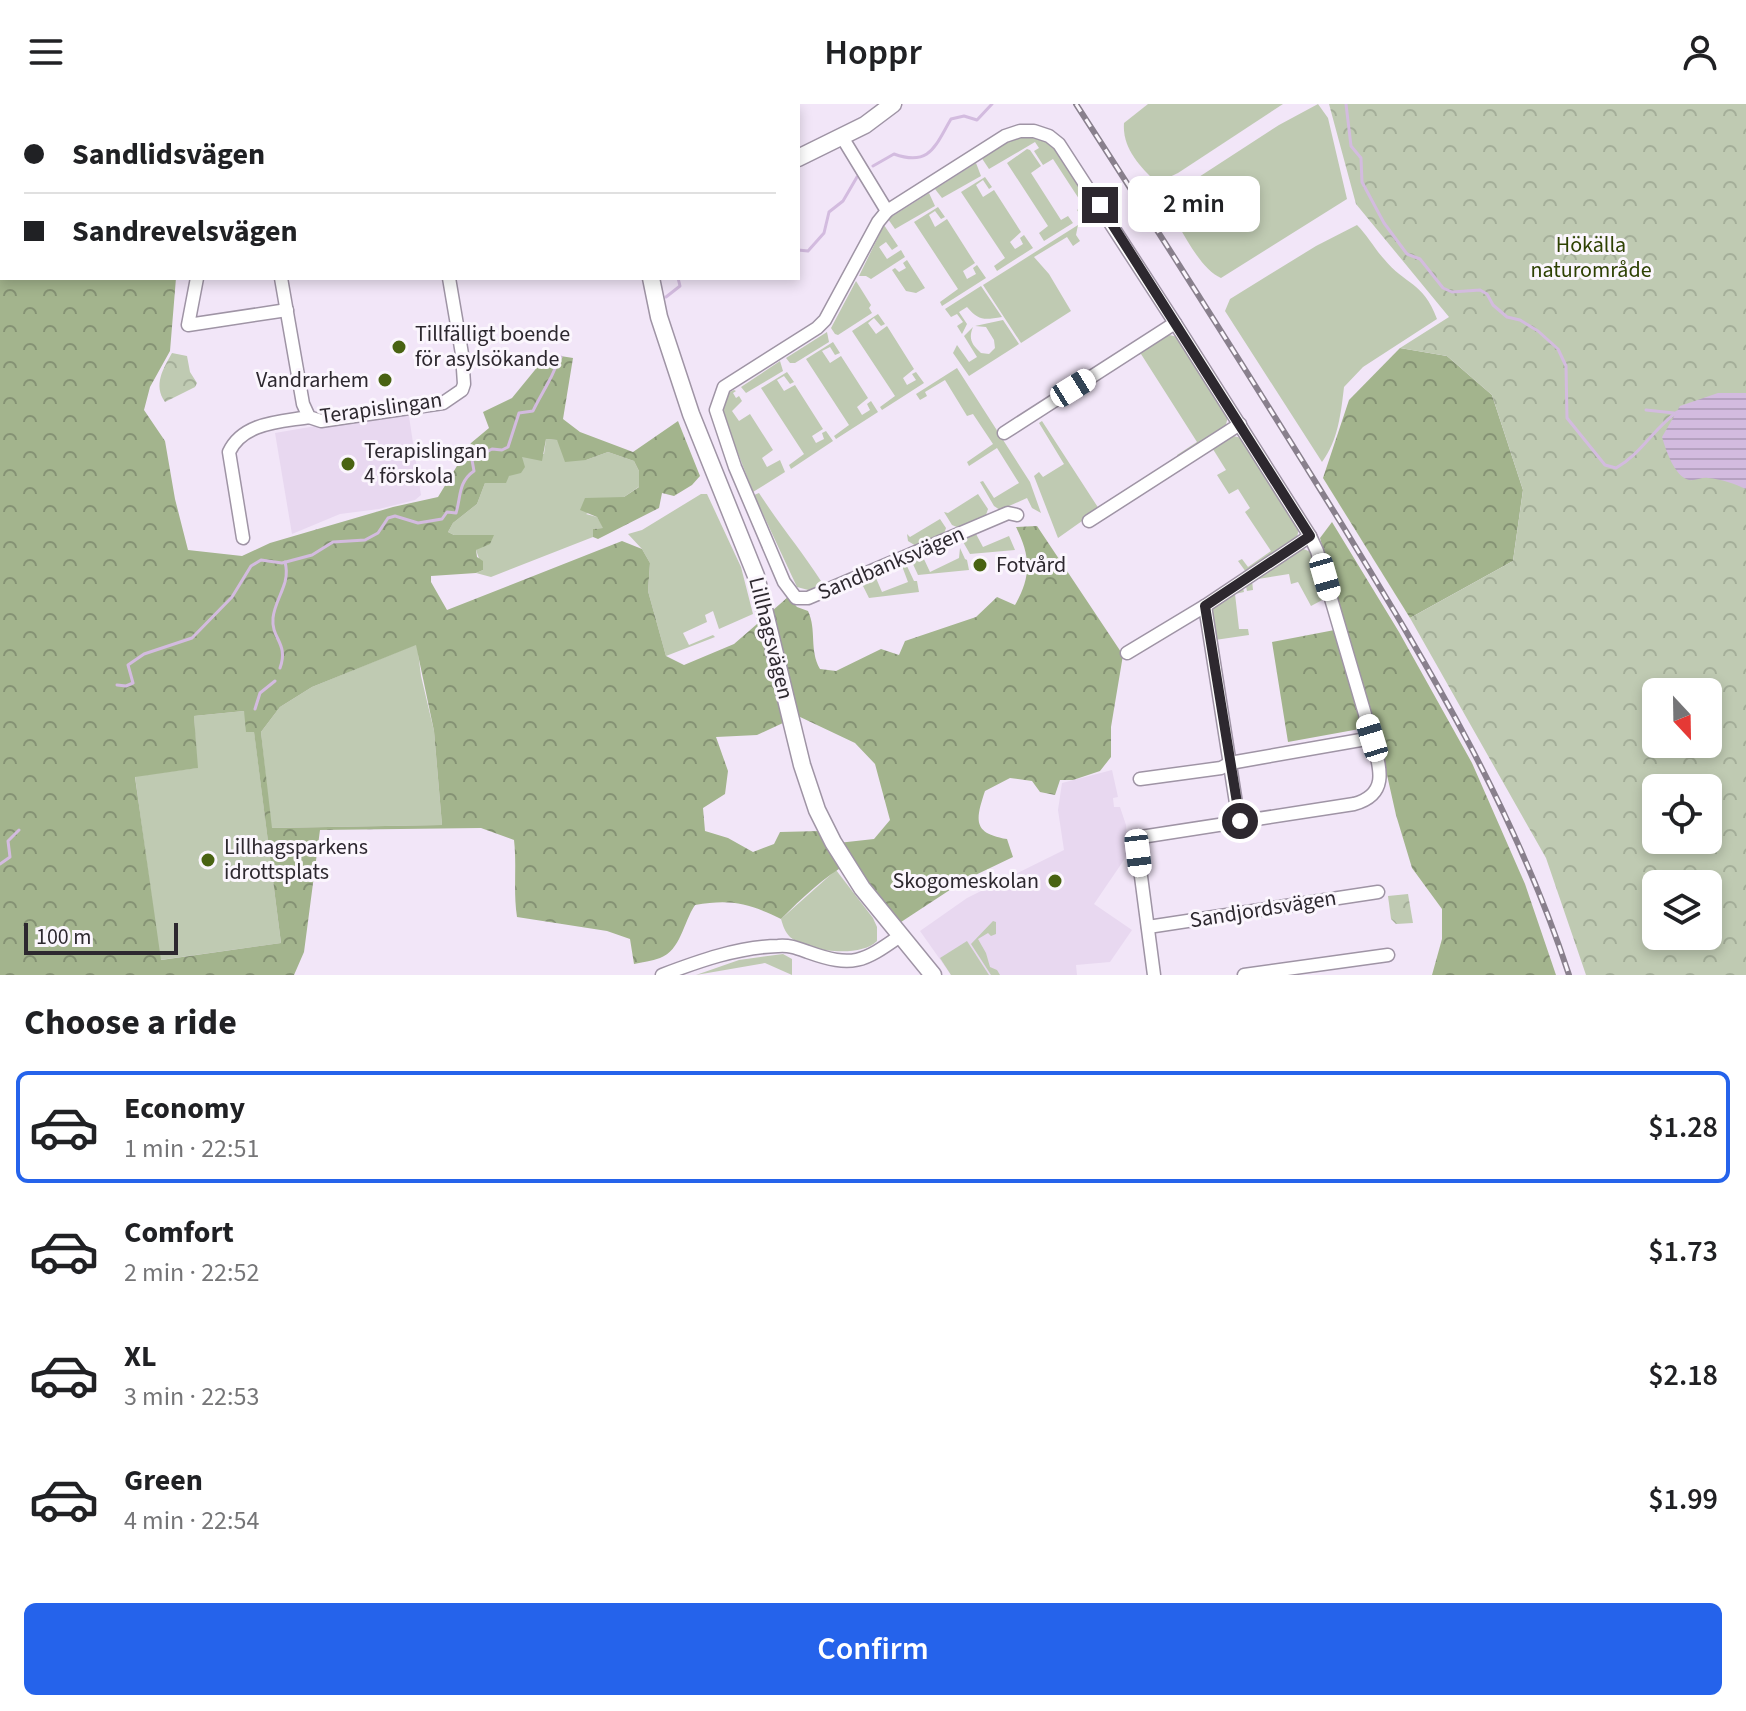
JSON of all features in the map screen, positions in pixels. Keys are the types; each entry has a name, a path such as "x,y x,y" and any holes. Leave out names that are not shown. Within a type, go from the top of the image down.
{"street":[{"path":"800,157 865,125 893,104"},
{"path":"842,137 887,211 1005,136 1034,131 1049,136 1059,144 1240,424 1317,551 1372,738 1380,775 1377,788 1369,798 1354,804 1147,835 1138,840 1154,975"},
{"name":"Sandbanksvägen","path":"887,211 825,320 724,387 718,398 717,417 784,582 796,598 808,598 1008,513 1017,515"},
{"path":"197,280 188,325 287,310"},
{"name":"Terapislingan","path":"281,280 303,404 309,417"},
{"name":"Terapislingan","path":"243,538 229,452 253,428 309,417 321,421 443,403 462,390 462,354 449,280"},
{"name":"Lillhagsvägen","path":"651,280 653,300 691,414 756,576 809,790 822,822 847,866 933,975"},
{"path":"1004,433 1175,323"},
{"path":"1089,521 1240,424"},
{"path":"1127,653 1205,606 1310,536"},
{"path":"1205,606 1239,822"},
{"path":"1140,779 1221,768 1230,763 1372,738"},
{"name":"Sandjordsvägen","path":"1148,927 1378,892"},
{"path":"662,975 764,946 795,946 842,960 862,960 900,936"},
{"path":"1244,975 1388,955"}],"shaded area":[{"path":"1718,393 1746,393 1746,489 1718,479 1684,478 1671,462 1662,437 1680,406"},
{"name":"Terapislingan 4 förskola","path":"408,410 421,495 415,500 379,509 340,514 292,534 275,433"},
{"name":"Skogomeskolan","path":"1112,770 1118,797 1113,798 1114,807 1120,807 1126,825 1128,854 1094,904 1132,930 1110,962 1076,965 1077,975 951,975 920,931 967,898 1064,850 1058,810 1062,783"}],"green space":[{"path":"1148,104 1283,104 1178,173 1157,183 1133,156 1124,132 1124,123"},
{"path":"1318,104 1328,118 1347,199 1221,278 1212,273 1196,255 1165,199 1279,125"},
{"name":"Hökälla naturområde","path":"1329,104 1746,104 1746,975 1586,975 1546,858 1410,618 1513,561 1523,490 1492,395 1447,356 1400,348 1449,317 1356,204"},
{"path":"1037,136 1052,144 1090,205 1079,213 1077,210 1083,205 1053,159 1043,165 1034,151 1039,148 1035,142 989,169 981,157 1014,137"},
{"path":"1027,149 1041,166 1031,173 1061,220 1068,216 1073,223 1044,241 1039,233 1048,226 1007,163"},
{"path":"976,163 981,176 942,198 935,189"},
{"path":"985,177 992,187 989,189 983,180 976,185 983,197 994,190 1021,232 1010,242 1015,249 1023,244 1020,238 1024,235 1033,248 997,271 994,266 1005,258 961,192"},
{"path":"929,193 935,206 895,229 888,219"},
{"path":"938,207 945,217 941,219 935,211 929,215 935,227 947,219 975,263 963,271 967,279 976,274 973,268 977,265 986,278 942,306 940,302 958,289 914,222"},
{"path":"884,225 898,246 892,250 886,242 879,247 887,259 901,250 905,257 871,279 859,276"},
{"path":"1078,225 1076,235 1080,241 1073,246 1067,237 1034,257 1049,274 1071,311 1021,343 983,285"},
{"path":"1357,225 1380,255 1426,297 1437,319 1363,367 1344,387 1335,436 1322,462 1225,311 1230,299 1316,246"},
{"path":"907,260 925,288 916,293 906,291 892,270 895,268 899,272 906,268 903,263"},
{"path":"0,280 176,280 170,351 150,387 144,410 165,441 188,550 242,556 270,543 438,497 471,443 489,428 483,412 512,398 548,354 573,358 563,419 580,432 633,452 678,421 700,476 674,496 662,493 659,508 598,539 593,537 593,529 603,528 597,517 580,510 585,498 624,497 639,487 639,471 634,461 608,452 586,460 565,462 557,440 546,439 542,461 522,457 525,467 521,473 509,476 506,483 485,483 477,504 453,523 448,532 454,535 494,535 490,544 476,550 477,557 483,561 483,570 431,576 431,582 447,610 622,541 642,549 650,563 648,591 666,656 684,665 734,644 788,597 797,607 808,611 820,669 836,671 881,649 899,655 905,641 976,617 997,597 1015,605 1024,585 1027,567 1016,527 1037,526 1123,655 1111,727 1111,757 1100,771 1073,780 1060,780 1055,795 1040,792 1032,781 1010,778 985,791 979,810 982,829 1007,839 1013,857 965,880 898,924 850,862 822,881 781,919 739,904 719,902 695,905 673,949 660,958 634,964 630,939 607,931 517,917 514,840 481,828 320,830 304,952 294,975 0,975","holes":["416,645 434,731 442,825 272,828 261,732 280,707 312,687","244,711 246,732 254,732 281,943 161,960 135,777 198,768 194,716","798,716 855,743 875,764 890,820 874,839 838,843 821,831 780,832 774,844 753,852 728,838 705,831 703,808 725,794 728,771 716,737 757,735"]},
{"path":"856,281 871,305 872,313 835,334 831,328"},
{"path":"981,286 1002,317 982,318 967,307 959,312 967,324 962,334 957,326 963,322 957,314 951,317 945,309"},
{"path":"878,314 885,324 881,326 874,318 868,323 876,334 887,326 914,369 903,378 907,385 916,380 912,374 916,372 924,383 882,410 880,407 895,396 852,331"},
{"path":"1003,320 1019,344 969,376 953,353 957,345 969,362 977,357 964,336 973,327 973,344 981,353 989,354 995,348 994,340 986,327 975,326"},
{"path":"827,332 829,342 795,363 790,363 786,358"},
{"path":"1165,334 1178,337 1228,416 1225,429 1178,458 1177,455 1197,442 1141,354 1134,354"},
{"path":"833,342 840,353 835,355 830,347 822,351 830,363 841,356 868,398 857,407 862,415 870,410 867,404 871,401 878,412 836,439 834,436 849,425 806,359"},
{"path":"1400,348 1447,356 1492,395 1523,490 1513,561 1410,618 1323,478 1349,400"},
{"path":"172,353 187,356 190,372 197,383 195,387 165,402 160,383"},
{"path":"780,361 783,371 746,393 741,387"},
{"path":"957,368 1030,482 1041,513 1032,508 1027,498 1000,510 994,506 980,482 983,481 994,498 1019,483 997,448 969,466 967,462 993,444 973,414 967,416 945,380 925,392 927,396 920,400 916,394"},
{"path":"787,372 794,382 790,384 784,376 777,380 784,391 795,385 823,429 812,436 816,443 824,439 822,433 826,431 833,441 791,469 789,465 804,454 761,388"},
{"path":"734,390 736,398 739,396 742,401 732,411 739,421 750,414 773,450 762,458 767,467 780,460 785,472 753,492 722,412 728,393"},
{"path":"1042,421 1099,509 1058,538 1034,476 1039,472 1043,477 1064,464 1039,423"},
{"path":"1229,435 1242,438 1299,529 1296,541 1246,572 1238,561 1242,559 1248,567 1271,551 1245,512 1250,508 1238,489 1229,494 1217,475 1226,470 1211,446"},
{"path":"546,439 557,440 586,460 608,452 634,461 639,471 640,486 624,497 586,514 597,517 604,528 593,529 593,537 491,577 476,573 483,570 476,550 485,535 454,535 448,532 453,523 477,504 485,483 509,476 521,456 544,454"},
{"path":"759,493 821,581 820,587 812,591 797,587 754,495"},
{"path":"701,494 707,494 741,567 753,614 719,629 713,611 705,615 707,622 683,633 689,645 713,635 715,637 666,656 648,591 650,563 628,534 642,530"},
{"path":"978,494 988,509 986,515 959,528 952,525 944,512 948,513"},
{"path":"940,519 946,528 944,534 916,546 908,541 907,534 910,537"},
{"path":"1332,522 1399,632 1472,763 1525,884 1556,975 1432,975 1442,939 1442,909 1412,868 1396,815 1376,726 1288,742 1272,642 1345,628 1320,538"},
{"path":"976,534 983,547 1009,536 1015,550 970,554 962,540"},
{"path":"960,548 969,570 918,575 912,562 923,557 930,572 959,558"},
{"path":"1301,548 1311,552 1326,598 1311,606 1298,582 1291,584 1289,574 1252,580 1253,590 1247,591 1245,582"},
{"path":"906,564 914,581 917,581 919,592 869,598 862,584 876,578 882,592 908,582 902,566"},
{"path":"1242,584 1244,592 1235,594 1239,629 1248,629 1249,635 1215,640 1210,609"},
{"path":"417,644 434,731 442,825 271,828 261,732 280,707 312,687"},
{"name":"Lillhagsparkens idrottsplats","path":"244,711 254,731 281,943 160,960 135,776 197,768 194,716"},
{"path":"836,870 877,927 877,941 859,950 834,951 798,942 784,929 781,919"},
{"path":"1408,894 1413,923 1396,924 1391,919 1388,896"},
{"path":"993,921 996,922 996,934 991,936 988,933 978,939 990,967 1000,975 991,975 971,944"},
{"path":"967,941 989,975 951,975 940,958"},
{"path":"783,954 792,959 792,975 765,963 696,975 739,960"}],"waterway":[{"path":"873,166 894,154 916,158 924,156 930,152 951,119 964,116 977,120 992,104"},
{"path":"1346,104 1351,146 1361,158 1362,182 1384,223 1407,254 1420,259 1443,288 1452,292 1480,290 1507,317 1520,320 1538,331 1558,349 1566,366 1567,418 1605,465 1616,468 1625,462 1677,412"},
{"path":"800,250 808,251 824,233 829,212 843,201 857,177"},
{"path":"666,297 680,286 678,280"},
{"path":"117,685 133,683 128,665 144,654 192,638 232,597 251,566 261,560 282,563 312,555 333,542 365,540 378,533 388,518 395,516 418,523 442,519 447,512 456,513 463,485 474,471 472,460 492,449 508,447 519,413 533,411 561,357"},
{"path":"1646,410 1674,413"},
{"path":"280,668 282,653 273,618 286,577 285,562"},
{"path":"255,709 260,693 275,681"},
{"path":"0,864 10,857 8,841 19,830"}],"railway":[{"path":"1076,104 1210,313 1407,633 1497,798 1547,914 1569,975"}],"place":[{"name":"Tillfälligt boende för asylsökande","path":"399,347"},
{"name":"Vandrarhem","path":"385,380"},
{"name":"Terapislingan 4 förskola","path":"348,464"},
{"name":"Fotvård","path":"980,565"},
{"name":"Lillhagsparkens idrottsplats","path":"208,860"},
{"name":"Skogomeskolan","path":"1055,881"}],"route":[{"path":"1100,205 1310,536 1205,606 1240,821"}]}
